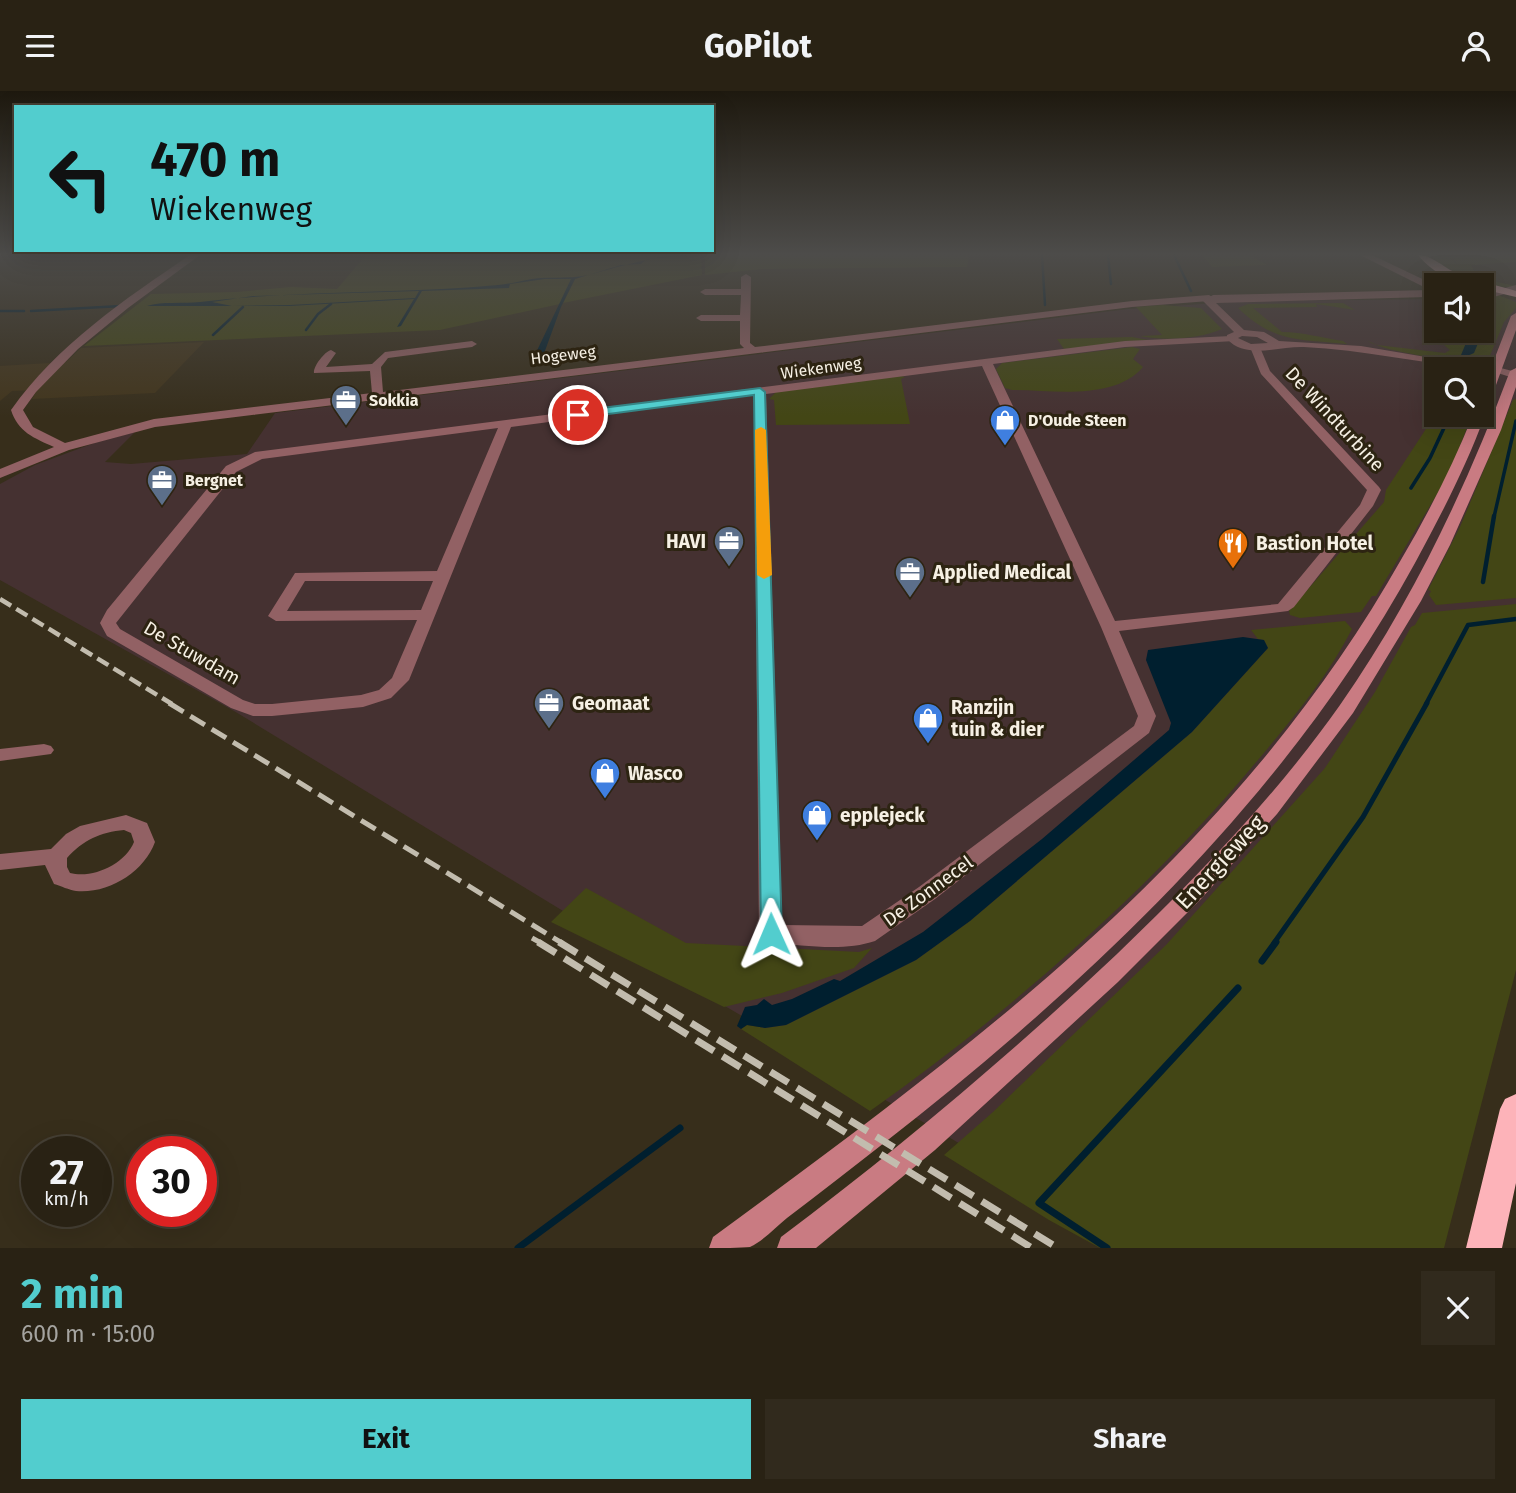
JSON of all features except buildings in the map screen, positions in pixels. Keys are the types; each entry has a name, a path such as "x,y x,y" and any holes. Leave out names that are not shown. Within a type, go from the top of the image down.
{"highway":[{"path":"1484,1248 1516,1109"}],"main road":[{"path":"1494,358 1516,316"},
{"name":"Energieweg","path":"792,1248 975,1101 1088,996 1175,910 1270,808 1327,733 1397,626 1455,521 1485,458 1515,373"},
{"name":"Energieweg","path":"724,1248 941,1082 1105,941 1189,857 1245,795 1335,681 1386,600 1451,486 1474,427"}],"street":[{"path":"64,447 33,434 19,419 17,410 29,392 124,309"},
{"path":"745,309 746,346 753,350"},
{"name":"Hogeweg","path":"0,474 64,447 154,423 1095,309"},
{"path":"1219,309 1241,335 1242,345 1269,347 1273,341"},
{"path":"701,318 745,317"},
{"path":"1241,335 1424,360"},
{"name":"Wiekenweg","path":"248,458 1125,344 1241,335"},
{"path":"1273,341 1380,349 1424,358"},
{"path":"378,395 375,367 385,355 472,344"},
{"name":"De Windturbine","path":"1109,627 1282,608 1366,506 1374,490 1265,372 1255,347"},
{"path":"331,353 318,371 375,367"},
{"name":"De Zonnecel","path":"760,392 771,934 830,937 867,935 927,893 1142,729 1147,716 1109,627 986,362"},
{"path":"1494,371 1515,373"},
{"name":"De Stuwdam","path":"248,458 231,469 113,613 108,623 113,632 237,704 253,710 363,701 385,694 400,680 506,423"},
{"path":"429,615 276,616 300,576 445,576"},
{"path":"0,754 44,750"},
{"path":"0,862 57,856"}],"shaded area":[{"path":"1128,309 1424,309 1424,343 1494,343 1494,309 1516,309 1516,725 1138,1248 573,917 234,711 0,580 0,484 35,465 97,442 135,432 105,462 131,464 247,454 275,413"},
{"path":"204,342 155,393 32,399 37,390 12,391 0,401 0,366 66,362 81,348"}],"green space":[{"path":"132,309 537,309 440,330 84,346"},
{"path":"1138,309 1202,309 1222,329 1182,338 1140,336 1162,335"},
{"path":"1239,309 1254,309 1282,332 1343,341 1347,344 1288,337 1264,328"},
{"path":"1494,309 1515,309 1504,322 1489,357 1429,357 1377,345 1445,353 1450,350 1442,343 1494,343"},
{"path":"1132,337 1148,340 1064,349 1057,339"},
{"path":"1132,347 1140,349 1133,359 1143,367 1131,378 1100,389 1064,392 1012,390 1005,388 996,369 1002,363"},
{"path":"905,377 901,379 910,424 776,425 774,400 769,399 776,392"},
{"path":"1516,399 1516,598 1436,605 1429,595 1431,591 1428,590 1460,527 1513,400"},
{"path":"1427,427 1467,427 1449,474 1376,596 1372,596 1361,612 1300,618 1290,615 1289,611 1384,502 1386,490"},
{"path":"1516,604 1516,970 1444,1248 1100,1248 944,1155 993,1112 1166,945 1325,768 1422,613"},
{"path":"1345,621 1352,629 1331,666 1306,701 1252,767 1166,861 1072,951 972,1035 870,1111 741,1029 747,1025 765,1028 786,1025 916,960 970,921 1192,732 1268,648 1264,640 1258,639 1251,630"},
{"path":"586,888 686,943 859,952 872,948 854,968 782,993 724,1007 551,922"}],"water":[{"path":"408,309 411,309 401,326 397,327"},
{"path":"557,309 560,309 542,359 533,359"},
{"path":"1466,343 1478,343 1474,353 1465,357 1461,355"},
{"path":"1243,637 1264,640 1268,648 1192,732 970,921 916,960 786,1025 765,1028 747,1025 741,1029 737,1026 745,1007 757,1005 764,999 772,1005 792,999 834,979 840,981 923,932 1042,839 1169,730 1171,723 1146,660 1148,650"}],"waterway":[{"path":"31,311 67,309"},
{"path":"213,335 241,309"},
{"path":"306,330 325,309"},
{"path":"0,311 24,311"},
{"path":"1494,517 1516,421"},
{"path":"1411,488 1430,458 1444,427"},
{"path":"1483,582 1494,516"},
{"path":"1426,704 1468,625 1516,619"},
{"path":"1274,943 1363,817 1427,703"},
{"path":"1262,961 1276,942"},
{"path":"1107,1248 1039,1203 1238,988"},
{"path":"518,1248 680,1128"}],"railway":[{"path":"0,599 172,704"},
{"path":"169,703 562,943"},
{"path":"532,938 541,943"},
{"path":"538,942 1032,1248"},
{"path":"559,942 1058,1248"}],"slow traffic":[{"path":"761,430 764,575"}],"place":[{"name":"Sokkia","path":"346,427"},
{"name":"D'Oude Steen","path":"1005,447"},
{"name":"Bergnet","path":"162,507"},
{"name":"HAVI","path":"729,568"},
{"name":"Bastion Hotel","path":"1233,570"},
{"name":"Applied Medical","path":"910,599"},
{"name":"Geomaat","path":"549,730"},
{"name":"Ranzijn tuin & dier","path":"928,745"},
{"name":"Wasco","path":"605,800"},
{"name":"epplejeck","path":"817,842"}],"route":[{"path":"578,415 760,392 771,934"}]}
